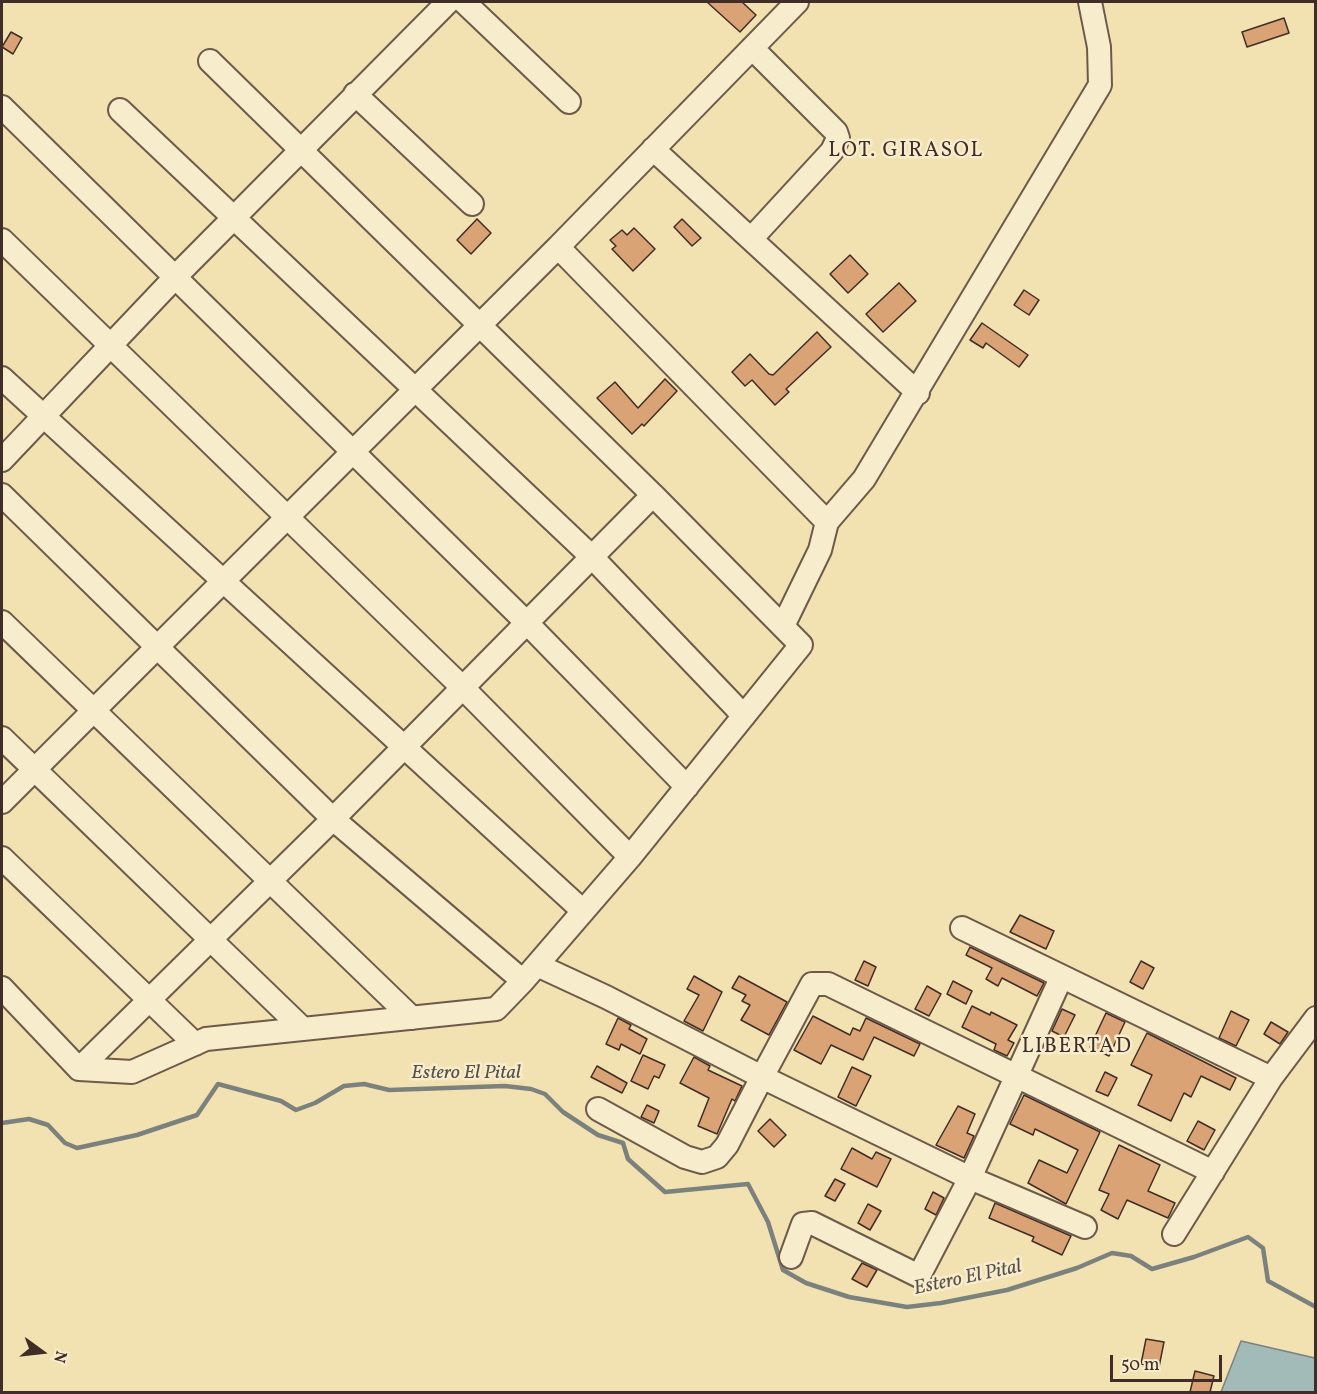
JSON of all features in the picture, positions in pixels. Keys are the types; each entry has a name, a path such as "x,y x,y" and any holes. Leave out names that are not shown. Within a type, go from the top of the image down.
{"street":[{"path":"2,460 175,277 448,2"},
{"path":"464,2 569,102"},
{"path":"2,802 479,327 797,2"},
{"path":"783,626 820,550 827,522 864,479 918,393 1101,85 1100,58 1090,2"},
{"path":"751,239 832,151 838,138 836,132 752,48"},
{"path":"2,988 80,1069 132,1072 206,1040 496,1009 630,857 801,645 653,495 210,61"},
{"path":"356,94 472,204"},
{"path":"2,107 527,623 687,787"},
{"path":"120,110 232,219 592,557 744,716"},
{"path":"652,149 918,393"},
{"path":"2,240 463,688 630,857"},
{"path":"558,247 827,522"},
{"path":"2,378 583,911"},
{"path":"2,495 333,819 530,973 606,997 762,1077 970,1178 1085,1227"},
{"path":"80,1069 333,819 653,495"},
{"path":"2,622 412,1018"},
{"path":"2,738 303,1029"},
{"path":"2,858 195,1044"},
{"path":"962,928 1271,1078"},
{"path":"791,1257 803,1224 812,1223 919,1276 970,1178 1061,978"},
{"path":"598,1109 685,1157 702,1162 717,1157 727,1145 812,984 823,982 1213,1172"},
{"path":"1174,1234 1271,1078 1316,1018"}],"water":[{"path":"1241,1341 1315,1358 1315,1392 1221,1392"}],"building":[{"path":"707,2 742,2 756,15 740,32"},
{"path":"1284,18 1289,33 1247,47 1242,32"},
{"path":"11,32 22,38 13,54 2,47"},
{"path":"477,219 491,233 471,254 457,240"},
{"path":"682,219 701,238 692,246 674,227"},
{"path":"634,228 655,249 633,271 612,249 616,246 610,240 622,230 627,235"},
{"path":"850,255 868,274 848,293 830,274"},
{"path":"899,283 916,301 883,332 866,314"},
{"path":"1024,290 1039,300 1029,315 1014,305"},
{"path":"982,323 1028,355 1019,367 986,343 983,348 970,340"},
{"path":"817,332 831,347 786,389 789,392 775,405 752,380 745,386 732,372 750,354 769,374 773,375"},
{"path":"665,379 677,391 644,426 642,424 632,434 597,398 615,382 638,408"},
{"path":"1020,915 1054,931 1046,949 1010,932"},
{"path":"970,947 1044,983 1037,996 1002,978 998,986 986,979 992,968 966,955"},
{"path":"864,961 876,967 868,986 855,980"},
{"path":"1141,961 1154,968 1143,989 1130,982"},
{"path":"694,976 722,992 703,1031 684,1021 699,995 687,989"},
{"path":"739,976 787,1002 769,1035 741,1020 750,1005 742,1001 746,995 732,988"},
{"path":"953,981 972,991 966,1004 947,994"},
{"path":"927,986 941,994 929,1016 915,1009"},
{"path":"972,1006 990,1015 991,1012 1017,1025 1008,1040 1014,1043 1007,1056 994,1050 996,1044 962,1027"},
{"path":"1062,1009 1075,1015 1064,1037 1052,1031"},
{"path":"1231,1011 1249,1020 1236,1046 1219,1038"},
{"path":"1106,1013 1125,1022 1109,1056 1090,1047"},
{"path":"813,1016 850,1035 853,1028 860,1031 866,1018 920,1044 914,1056 874,1037 863,1060 831,1045 821,1064 794,1050"},
{"path":"618,1018 631,1025 629,1029 647,1039 640,1054 621,1044 619,1050 606,1044"},
{"path":"1271,1022 1288,1032 1280,1044 1264,1034"},
{"path":"1147,1033 1236,1078 1230,1090 1201,1076 1191,1097 1184,1093 1171,1121 1138,1105 1152,1075 1131,1065"},
{"path":"643,1055 665,1065 659,1078 654,1076 648,1089 631,1081"},
{"path":"694,1057 710,1066 708,1070 742,1086 735,1101 732,1099 717,1134 698,1126 709,1098 680,1083"},
{"path":"597,1066 627,1083 622,1093 591,1077"},
{"path":"852,1067 871,1076 856,1106 838,1097"},
{"path":"1105,1072 1117,1078 1108,1096 1096,1091"},
{"path":"1024,1095 1100,1132 1066,1204 1028,1183 1039,1160 1067,1173 1078,1150 1035,1129 1033,1135 1010,1124"},
{"path":"647,1105 659,1111 654,1123 641,1117"},
{"path":"958,1106 975,1114 967,1133 974,1136 964,1158 936,1145"},
{"path":"770,1119 786,1135 774,1147 758,1131"},
{"path":"1198,1121 1215,1130 1204,1150 1187,1141"},
{"path":"1119,1145 1160,1165 1148,1191 1175,1203 1168,1218 1127,1200 1118,1219 1101,1210 1109,1194 1099,1190"},
{"path":"852,1148 872,1159 876,1152 891,1159 877,1187 841,1169"},
{"path":"835,1179 845,1184 835,1201 825,1196"},
{"path":"933,1192 944,1198 936,1215 925,1209"},
{"path":"995,1203 1071,1236 1062,1255 1032,1241 1034,1237 989,1218"},
{"path":"868,1204 881,1211 870,1230 858,1223"},
{"path":"862,1263 877,1270 867,1287 852,1279"},
{"path":"1146,1339 1164,1342 1159,1367 1141,1364"},
{"path":"1195,1371 1214,1376 1210,1392 1190,1392"}],"waterway":[{"name":"Estero El Pital","path":"2,1123 29,1119 48,1125 65,1143 77,1148 137,1135 197,1115 218,1084 281,1101 296,1110 315,1103 344,1086 364,1084 389,1090 505,1086 531,1089 545,1094 563,1112 598,1135 623,1143 628,1159 665,1192 748,1184 768,1222 783,1270 806,1283 849,1297 907,1307 941,1303 1007,1290 1077,1268 1112,1253 1131,1256 1152,1269 1194,1257 1248,1237 1263,1248 1268,1281 1316,1307"}],"district":[{"name":"LOT. GIRASOL","path":"906,152"},
{"name":"LIBERTAD","path":"1077,1048"}]}
